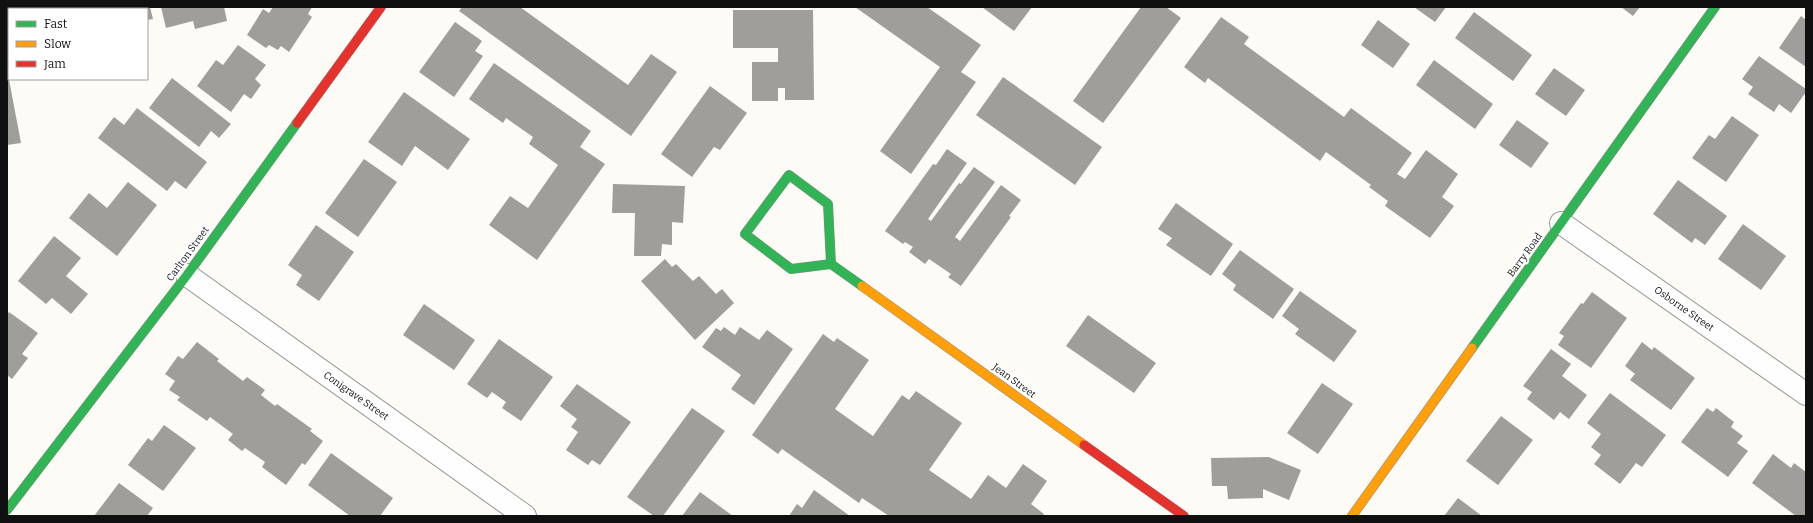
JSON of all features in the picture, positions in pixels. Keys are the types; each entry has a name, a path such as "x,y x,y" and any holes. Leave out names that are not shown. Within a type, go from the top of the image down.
{"street":[{"name":"Carlton Street","path":"7,510 186,275 381,7"},
{"name":"Barry Road","path":"1352,516 1715,7"},
{"path":"789,175 828,204 831,264 791,269 745,234 789,175"},
{"name":"Osborne Street","path":"1561,223 1806,394"},
{"name":"Jean Street","path":"831,264 1184,516"},
{"name":"Conigrave Street","path":"186,275 525,516"}],"building":[{"path":"7,7 47,7 8,8 8,50"},
{"path":"150,7 153,19 148,20 148,8 77,8"},
{"path":"161,7 224,7 227,21 195,29 193,21 166,28"},
{"path":"273,7 312,7 308,14 312,17 289,52 281,46 278,50 269,45 266,48 247,35 263,9 269,13"},
{"path":"462,7 520,7 628,85 651,54 677,72 631,136 459,11"},
{"path":"855,7 927,7 981,45 961,72 976,82 911,174 880,151 940,67"},
{"path":"982,7 1032,7 1014,31"},
{"path":"1141,7 1166,7 1181,18 1103,123 1073,101"},
{"path":"1414,7 1446,7 1435,22"},
{"path":"1621,7 1640,7 1633,16"},
{"path":"733,10 813,10 814,100 785,100 785,88 778,88 778,101 752,101 752,62 778,62 778,48 733,48"},
{"path":"1474,12 1532,55 1513,81 1455,38"},
{"path":"1801,16 1806,20 1806,67 1779,48"},
{"path":"1221,17 1249,37 1244,44 1344,117 1351,108 1412,153 1397,174 1405,179 1426,150 1458,174 1442,197 1454,206 1430,238 1385,206 1388,201 1369,187 1371,185 1326,152 1320,161 1208,78 1205,83 1184,67"},
{"path":"1378,20 1410,44 1393,68 1361,45"},
{"path":"455,22 482,41 475,51 483,56 454,97 419,72"},
{"path":"238,45 266,65 255,79 261,85 251,99 244,94 231,112 197,86 216,60 223,65"},
{"path":"1759,56 1806,89 1806,92 1791,113 1779,104 1774,112 1748,94 1753,87 1742,79"},
{"path":"1434,60 1493,104 1475,129 1416,85"},
{"path":"494,63 591,131 580,147 605,164 537,260 489,225 510,196 528,208 558,165 529,144 533,137 506,118 503,123 469,99"},
{"path":"1554,68 1585,90 1566,116 1535,94"},
{"path":"7,69 21,143 7,145"},
{"path":"1003,77 1102,147 1075,185 976,115"},
{"path":"172,78 231,124 219,138 211,131 199,147 149,108"},
{"path":"710,86 747,113 720,150 714,147 692,177 661,154"},
{"path":"404,92 470,139 448,170 415,146 402,166 368,142"},
{"path":"137,108 207,162 186,189 175,181 167,191 98,138 114,117 124,125"},
{"path":"1732,116 1759,135 1726,182 1692,158 1709,135 1715,139"},
{"path":"1517,120 1549,143 1531,168 1499,145"},
{"path":"947,149 967,163 928,219 931,221 959,183 961,184 974,167 995,182 955,237 960,241 1001,185 1021,200 1009,216 1011,217 961,286 948,277 951,274 929,259 925,264 909,252 913,247 905,242 903,244 885,231 933,164 936,165"},
{"path":"364,159 397,182 358,237 325,213"},
{"path":"1678,180 1727,216 1705,245 1695,238 1692,243 1653,214"},
{"path":"128,182 157,205 117,256 69,218 89,193 107,208"},
{"path":"613,184 685,186 683,223 672,222 672,245 662,244 661,256 634,256 635,213 612,213"},
{"path":"1176,203 1233,244 1211,276 1166,245 1172,238 1158,229"},
{"path":"1743,224 1786,256 1761,290 1718,259"},
{"path":"316,225 354,252 319,301 296,285 302,275 288,265"},
{"path":"54,236 81,258 66,276 88,294 71,314 52,298 46,304 18,281"},
{"path":"1240,250 1294,289 1273,319 1233,290 1236,285 1222,274"},
{"path":"665,259 672,267 676,264 693,281 699,276 716,294 722,289 734,303 695,340 641,281"},
{"path":"1300,291 1357,331 1334,362 1295,334 1299,329 1282,316"},
{"path":"1592,292 1627,318 1591,368 1558,345 1564,336 1559,333 1581,303 1583,304"},
{"path":"424,304 475,340 454,370 403,335"},
{"path":"9,312 38,333 22,354 28,358 12,379 7,375 7,315"},
{"path":"1088,315 1156,363 1134,393 1066,346"},
{"path":"724,327 735,335 740,327 759,340 767,330 793,349 754,405 731,389 741,375 702,347 716,328 721,331"},
{"path":"823,334 834,342 837,338 869,360 835,409 873,436 902,395 909,400 916,391 962,423 929,470 971,499 988,475 1006,488 1023,464 1047,481 1031,504 1044,514 1043,516 889,516 862,498 859,503 782,449 778,454 752,435"},
{"path":"499,339 553,377 521,421 502,408 506,402 492,392 487,398 467,384"},
{"path":"197,342 219,359 217,361 243,381 247,377 265,390 261,395 275,406 277,404 312,429 310,431 323,441 305,465 302,463 286,485 262,467 265,462 245,448 242,451 228,440 233,434 210,417 207,421 177,400 180,397 169,390 175,381 165,374 178,356 183,359"},
{"path":"1642,342 1652,350 1654,347 1695,378 1671,410 1630,380 1635,374 1625,366"},
{"path":"1551,349 1571,364 1562,376 1587,395 1569,419 1560,412 1554,420 1527,399 1532,392 1523,386"},
{"path":"1322,383 1353,404 1318,454 1287,433"},
{"path":"577,384 631,422 600,465 592,460 588,465 566,450 578,432 571,427 577,419 560,406"},
{"path":"1610,393 1666,435 1642,467 1636,463 1620,484 1594,464 1601,455 1591,447 1601,434 1587,423"},
{"path":"692,408 725,431 663,516 654,516 627,497"},
{"path":"1707,408 1713,412 1716,408 1734,422 1731,427 1743,436 1737,443 1748,451 1728,477 1681,442"},
{"path":"1501,416 1533,440 1498,485 1466,461"},
{"path":"164,425 196,448 163,491 128,465 148,438 152,441"},
{"path":"331,453 393,498 380,516 350,516 308,485"},
{"path":"1773,454 1791,468 1794,463 1806,472 1805,516 1796,516 1752,483"},
{"path":"1269,457 1301,470 1289,500 1263,489 1263,498 1228,499 1227,486 1212,486 1211,458"},
{"path":"119,483 153,508 147,516 94,516"},
{"path":"814,490 850,516 789,516 797,504 802,508"},
{"path":"700,492 733,516 682,516"},
{"path":"1458,498 1482,516 1444,516"}],"traffic: fast":[{"path":"1472,348 1715,7"},
{"path":"7,510 187,275 297,123"},
{"path":"831,264 828,204 789,175 745,234 791,269 831,264 862,286"}],"traffic: slow":[{"path":"862,286 1084,445"},
{"path":"1352,516 1472,348"}],"traffic: jam":[{"path":"297,123 381,7"},
{"path":"1084,445 1184,516"}]}
